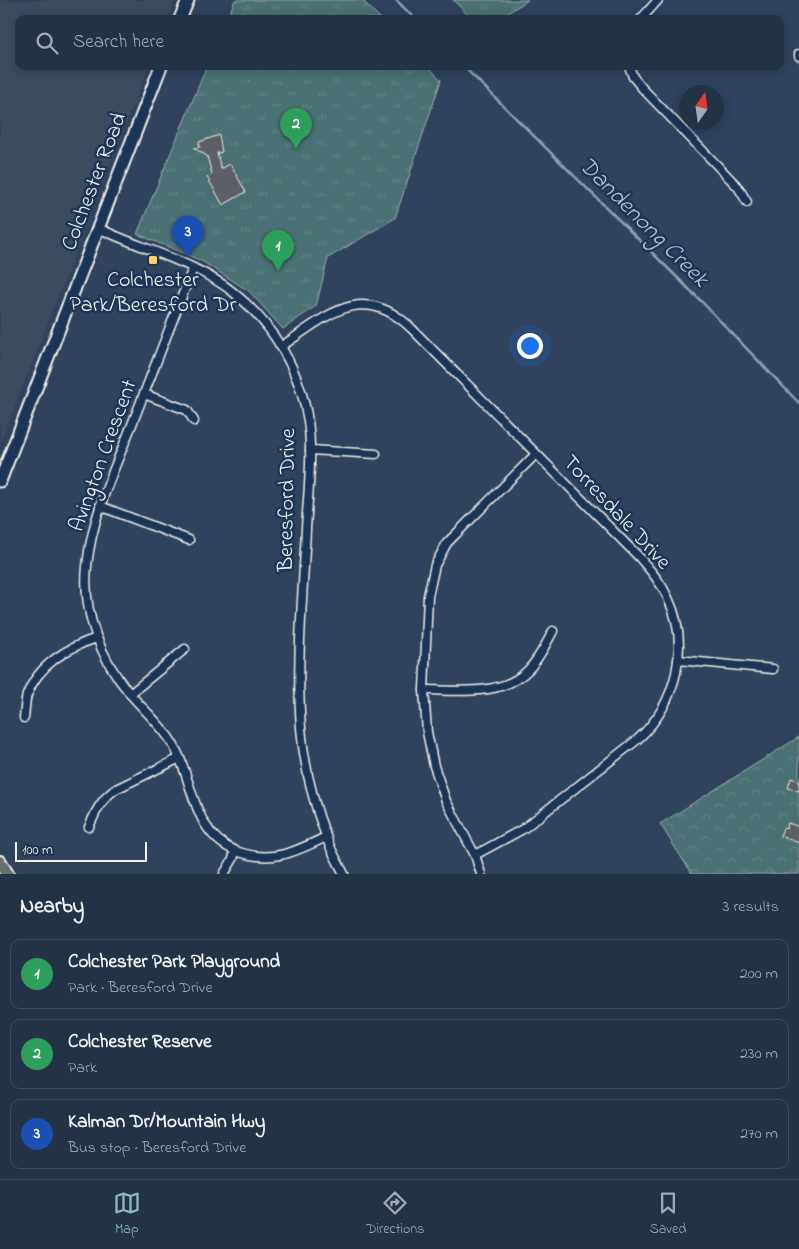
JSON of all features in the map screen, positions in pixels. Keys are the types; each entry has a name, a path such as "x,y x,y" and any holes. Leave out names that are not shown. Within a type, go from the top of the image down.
{"main road":[{"path":"182,15 188,0"},
{"name":"Colchester Road","path":"0,481 160,70"},
{"path":"0,862 7,874"}],"street":[{"path":"645,15 658,0"},
{"path":"630,70 633,77 643,89 738,187 747,202"},
{"name":"Beresford Drive","path":"98,228 207,274 244,301 273,333 282,346 301,392 308,422 310,450 299,679 301,729 307,769 326,837 344,874"},
{"name":"Avington Crescent","path":"193,268 93,527 86,568 90,618 105,658 130,694 170,740 180,758 197,810 204,823 224,844 235,850 256,856 290,854 326,837"},
{"name":"Torresdale Drive","path":"282,346 338,310 362,305 382,308 397,316 639,557 658,581 674,613 679,642 678,660 671,690 662,709 646,732 522,829 475,855"},
{"path":"144,394 187,410 194,421"},
{"path":"310,450 376,454"},
{"path":"481,874 475,855 446,801 434,766 427,732 424,690 428,596 435,565 448,543 536,454"},
{"path":"100,506 189,540"},
{"path":"424,690 480,690 500,687 516,680 528,671 537,660 553,631"},
{"path":"24,718 26,697 32,682 52,661 67,650 97,638"},
{"path":"130,694 185,649"},
{"path":"678,660 773,669"},
{"path":"89,827 98,806 106,795 180,758"},
{"path":"224,874 233,859 235,850"}],"shaded area":[{"path":"0,0 175,0 169,15 15,15 15,70 147,70 0,444"}],"green space":[{"path":"235,0 362,0 377,15 229,15"},
{"path":"453,0 528,0 504,15 468,15"},
{"path":"205,70 432,70 441,80 395,218 328,258 316,306 283,329 249,291 200,260 137,234"},
{"path":"799,737 799,874 692,874 660,824"}],"building":[{"path":"219,135 222,152 217,153 221,169 230,164 246,192 223,205 207,177 212,174 207,156 194,148 200,147 199,142"},
{"path":"791,778 799,781 799,791 788,788"},
{"path":"788,823 799,827 799,843 780,836 783,828 786,829"}],"waterway":[{"name":"Dandenong Creek","path":"396,0 411,15"},
{"name":"Dandenong Creek","path":"467,70 700,300 799,403"}],"place":[{"name":"Colchester Reserve","path":"296,149"},
{"name":"Kalman Dr/Mountain Hwy","path":"188,257"},
{"name":"Colchester Park/Beresford Dr","path":"153,260"},
{"name":"Colchester Park Playground","path":"278,271"}]}
